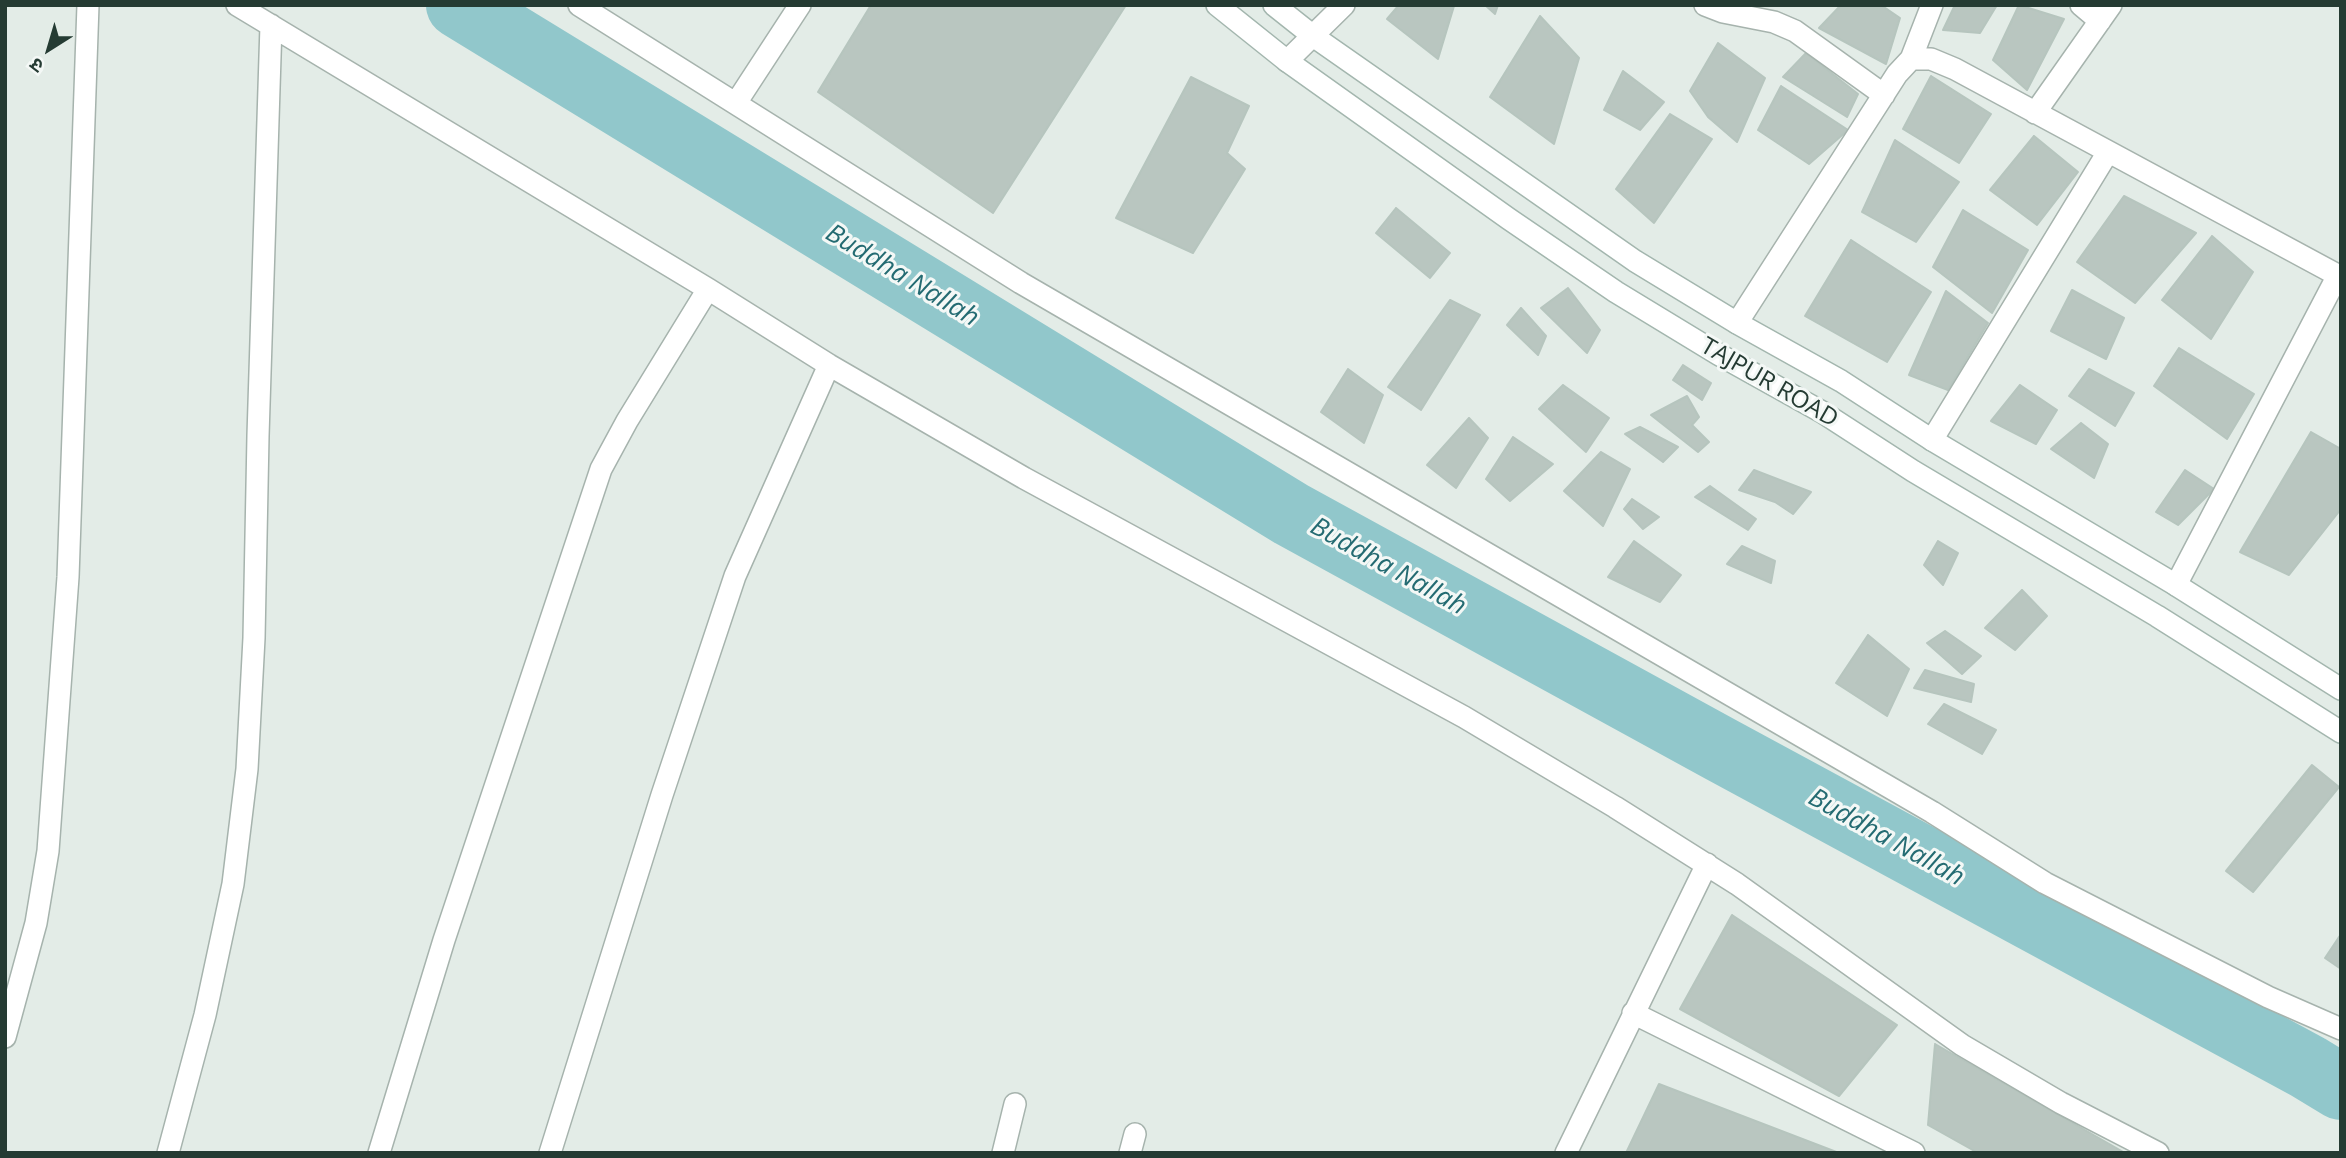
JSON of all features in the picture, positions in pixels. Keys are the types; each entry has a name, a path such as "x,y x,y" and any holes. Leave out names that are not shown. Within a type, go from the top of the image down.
{"street":[{"path":"5,1037 36,923 48,850 68,577 88,5"},
{"path":"237,5 829,365 1024,478 1464,718 1707,864 1962,1045 2061,1103 2158,1153"},
{"path":"579,5 1020,283 1933,812 2045,883 2268,997 2341,1029"},
{"path":"736,103 800,5"},
{"name":"TAJPUR ROAD","path":"1217,5 1287,61 1616,292 1718,354 1822,412 1913,471 2157,616 2341,732"},
{"name":"TAJPUR ROAD","path":"1274,5 1313,36 1635,261 1737,323 1841,381 1932,440 2176,585 2341,689"},
{"path":"1287,61 1344,5"},
{"path":"1705,5 1724,12 1774,22 1795,31 1884,95"},
{"path":"1737,323 1897,74 1911,60 1931,5"},
{"path":"2035,113 2106,13 2081,5"},
{"path":"168,1153 205,1015 233,884 247,769 254,638 271,25"},
{"path":"1911,60 1931,58 1955,69 2339,276 2176,585"},
{"path":"1932,440 2108,152"},
{"path":"379,1153 444,940 601,469 626,421 708,289"},
{"path":"550,1153 662,795 735,576 829,365"},
{"path":"1566,1153 1707,864"},
{"path":"1633,1013 1914,1153"},
{"path":"1003,1153 1015,1104"}],"building":[{"path":"871,5 1126,5 993,213 818,92"},
{"path":"1399,5 1454,6 1438,59 1387,19"},
{"path":"1485,5 1498,5 1495,14"},
{"path":"1841,5 1881,5 1900,18 1886,64 1819,28"},
{"path":"1955,5 1997,5 1980,33 1943,30"},
{"path":"2019,5 2064,19 2027,90 1993,60"},
{"path":"1540,16 1579,58 1554,144 1490,97"},
{"path":"1718,43 1765,78 1737,142 1708,117 1690,91"},
{"path":"1806,53 1858,94 1847,117 1783,77"},
{"path":"1623,71 1664,102 1640,130 1604,110"},
{"path":"1931,76 1991,114 1959,163 1903,129"},
{"path":"1191,77 1249,106 1227,153 1245,169 1193,253 1116,218"},
{"path":"1781,86 1848,130 1809,164 1758,130"},
{"path":"1670,114 1712,139 1654,223 1616,189"},
{"path":"2034,136 2078,172 2037,225 1990,190"},
{"path":"1895,140 1959,182 1916,242 1862,212"},
{"path":"2124,196 2196,233 2135,303 2077,262"},
{"path":"1396,208 1450,253 1430,278 1376,233"},
{"path":"1963,210 2028,250 1992,313 1933,267"},
{"path":"2212,236 2253,272 2211,339 2162,300"},
{"path":"1851,240 1931,292 1887,362 1805,316"},
{"path":"1568,288 1600,330 1587,353 1541,308"},
{"path":"2072,290 2124,318 2106,359 2051,331"},
{"path":"1946,291 1988,323 1948,390 1909,375"},
{"path":"1450,300 1480,315 1421,410 1388,387"},
{"path":"1521,308 1546,336 1538,355 1507,325"},
{"path":"2179,348 2254,394 2227,439 2154,386"},
{"path":"1683,365 1711,383 1702,400 1673,380"},
{"path":"1348,369 1383,395 1364,443 1321,412"},
{"path":"2089,369 2134,393 2115,426 2069,396"},
{"path":"1563,385 1609,418 1586,452 1539,409"},
{"path":"2020,385 2057,410 2036,444 1991,421"},
{"path":"1687,396 1699,417 1692,425 1709,442 1698,452 1651,415"},
{"path":"1469,418 1488,438 1456,488 1427,465"},
{"path":"2081,423 2108,444 2094,478 2051,449"},
{"path":"1640,427 1678,447 1663,462 1625,434"},
{"path":"2311,432 2341,449 2341,509 2289,575 2240,552"},
{"path":"1513,437 1553,464 1510,501 1486,479"},
{"path":"1601,452 1630,469 1603,526 1564,491"},
{"path":"1754,470 1811,492 1793,514 1775,502 1739,490"},
{"path":"2185,470 2214,489 2178,525 2156,512"},
{"path":"1710,486 1756,519 1748,530 1695,497"},
{"path":"1632,499 1659,517 1643,529 1624,509"},
{"path":"1634,541 1681,575 1660,602 1608,577"},
{"path":"1938,541 1958,553 1943,585 1924,565"},
{"path":"1742,546 1775,561 1771,583 1727,564"},
{"path":"2022,590 2047,616 2015,650 1985,628"},
{"path":"1945,631 1981,656 1962,674 1927,643"},
{"path":"1868,635 1909,669 1887,716 1836,683"},
{"path":"1925,670 1974,684 1971,702 1914,688"},
{"path":"1944,704 1996,730 1982,754 1928,724"},
{"path":"2312,765 2339,787 2253,892 2226,871"},
{"path":"1732,915 1897,1025 1839,1096 1680,1009"},
{"path":"2341,934 2341,969 2325,958"},
{"path":"1935,1044 2125,1153 1978,1153 1928,1125"},
{"path":"1659,1084 1839,1153 1626,1153"}],"waterway":[{"name":"Buddha Nallah","path":"459,5 1291,514 2341,1087"}]}
